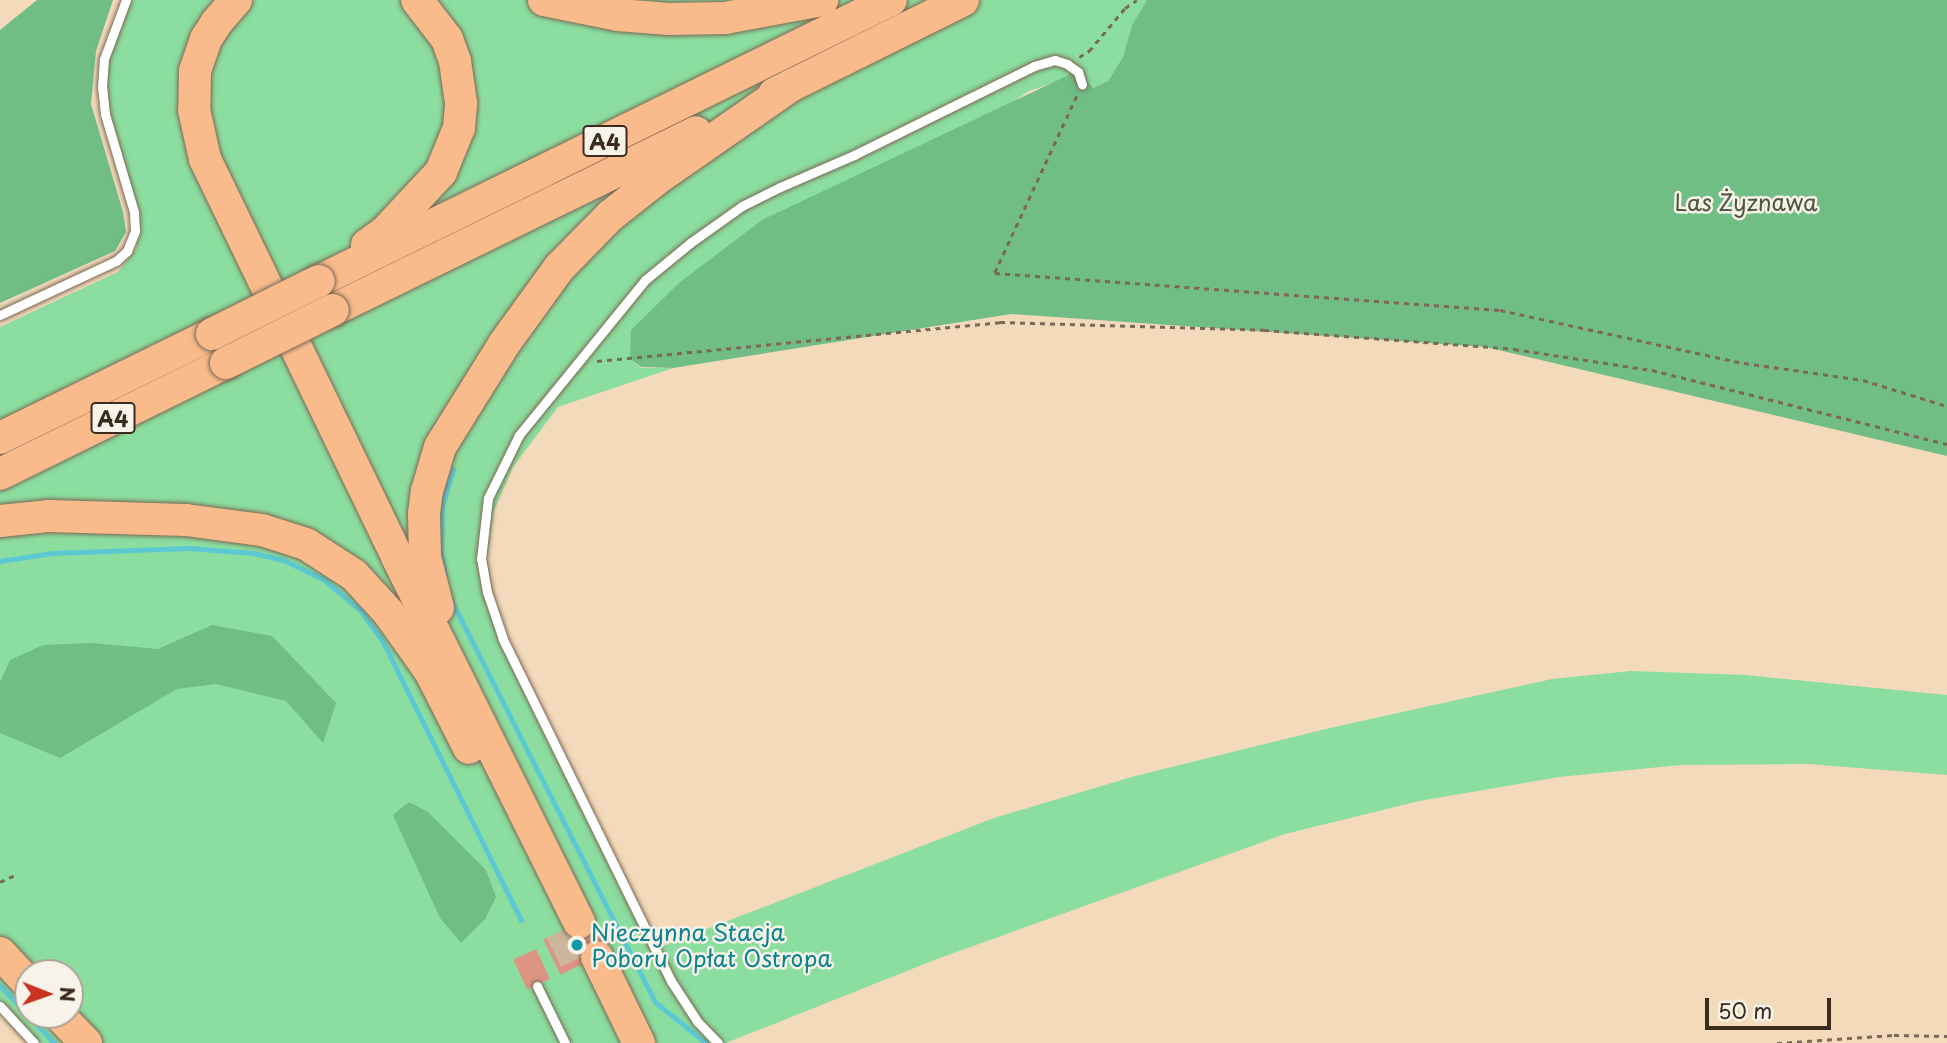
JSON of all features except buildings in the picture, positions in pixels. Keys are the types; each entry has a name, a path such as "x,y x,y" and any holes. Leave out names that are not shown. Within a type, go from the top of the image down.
{"highway":[{"path":"210,0 188,33 179,58 173,97 181,149 197,187 415,628 443,672"},
{"path":"236,0 216,22 199,54 193,88 199,141 443,672 570,927"},
{"path":"319,281 386,230 429,187 451,154 459,128 460,81 447,39 417,0"},
{"path":"544,0 618,15 669,19 725,18 822,0"},
{"name":"A4","path":"0,439 891,0"},
{"name":"A4","path":"0,474 963,0"},
{"path":"443,672 423,534 427,491 440,447 454,421 534,301 582,242 658,178 792,85"},
{"path":"0,521 48,516 149,518 232,525 293,538 331,558 364,584 443,672"},
{"path":"0,953 14,968"},
{"path":"616,1043 588,961 639,1043"},
{"path":"72,1029 86,1043"}],"lane":[{"path":"0,315 116,261 127,251 135,231 134,212 105,114 102,87 104,59 126,0"},
{"path":"718,1043 697,1021 671,981 517,670 485,585 481,559 488,498 519,435 645,280 742,206 854,155 1011,75 1055,60 1078,72 1082,84"},
{"path":"537,986 565,1043"},
{"path":"0,1006 34,1043"}],"path":[{"path":"1067,64 1089,51 1125,8 1137,0"},
{"path":"1082,84 995,273 1500,310 1744,363 1863,380 1947,406"},
{"path":"580,362 1000,322 1265,330 1514,349 1652,370 1947,444"},
{"path":"0,882 17,874"},
{"path":"1777,1043 1881,1035 1947,1035"}],"green space":[{"path":"37,0 113,0 96,51 91,104 123,212 126,232 115,251 0,303 0,30"},
{"path":"132,0 1147,0 1132,25 1123,57 1108,81 1093,88 1073,76 1029,91 630,359 641,368 673,368 558,407 513,467 494,511 487,558 498,625 655,949 994,818 1135,776 1330,728 1552,679 1631,671 1745,675 1947,695 1947,775 1808,764 1681,765 1559,777 1419,801 1285,834 937,959 726,1043 34,1043 21,1029 84,1029 84,959 14,959 14,1021 0,1006 0,327 118,272 136,249 140,230 139,214 105,110 106,67 120,21"},
{"name":"Las Żyznawa","path":"1147,0 1947,0 1947,456 1486,347 1011,314 673,368 641,367 630,359 631,330 679,283 762,220 1071,74 1086,80 1093,88 1108,81 1123,57 1132,25"},
{"path":"212,625 272,636 336,703 323,743 286,701 216,684 177,689 60,758 0,733 0,682 10,660 43,645 92,643 158,649"},
{"path":"409,802 428,812 486,870 496,897 485,919 461,943 440,918 393,815"}],"waterway":[{"path":"445,575 441,552 442,505 453,469"},
{"path":"0,561 52,553 189,548 253,553 283,560 323,579 360,610 382,640 521,920"},
{"path":"450,598 655,1002 706,1043"},
{"path":"0,986 54,1043"}],"tunnel":[{"path":"561,931 579,966"}],"place":[{"name":"Nieczynna Stacja Poboru Opłat Ostropa","path":"577,945"}]}
